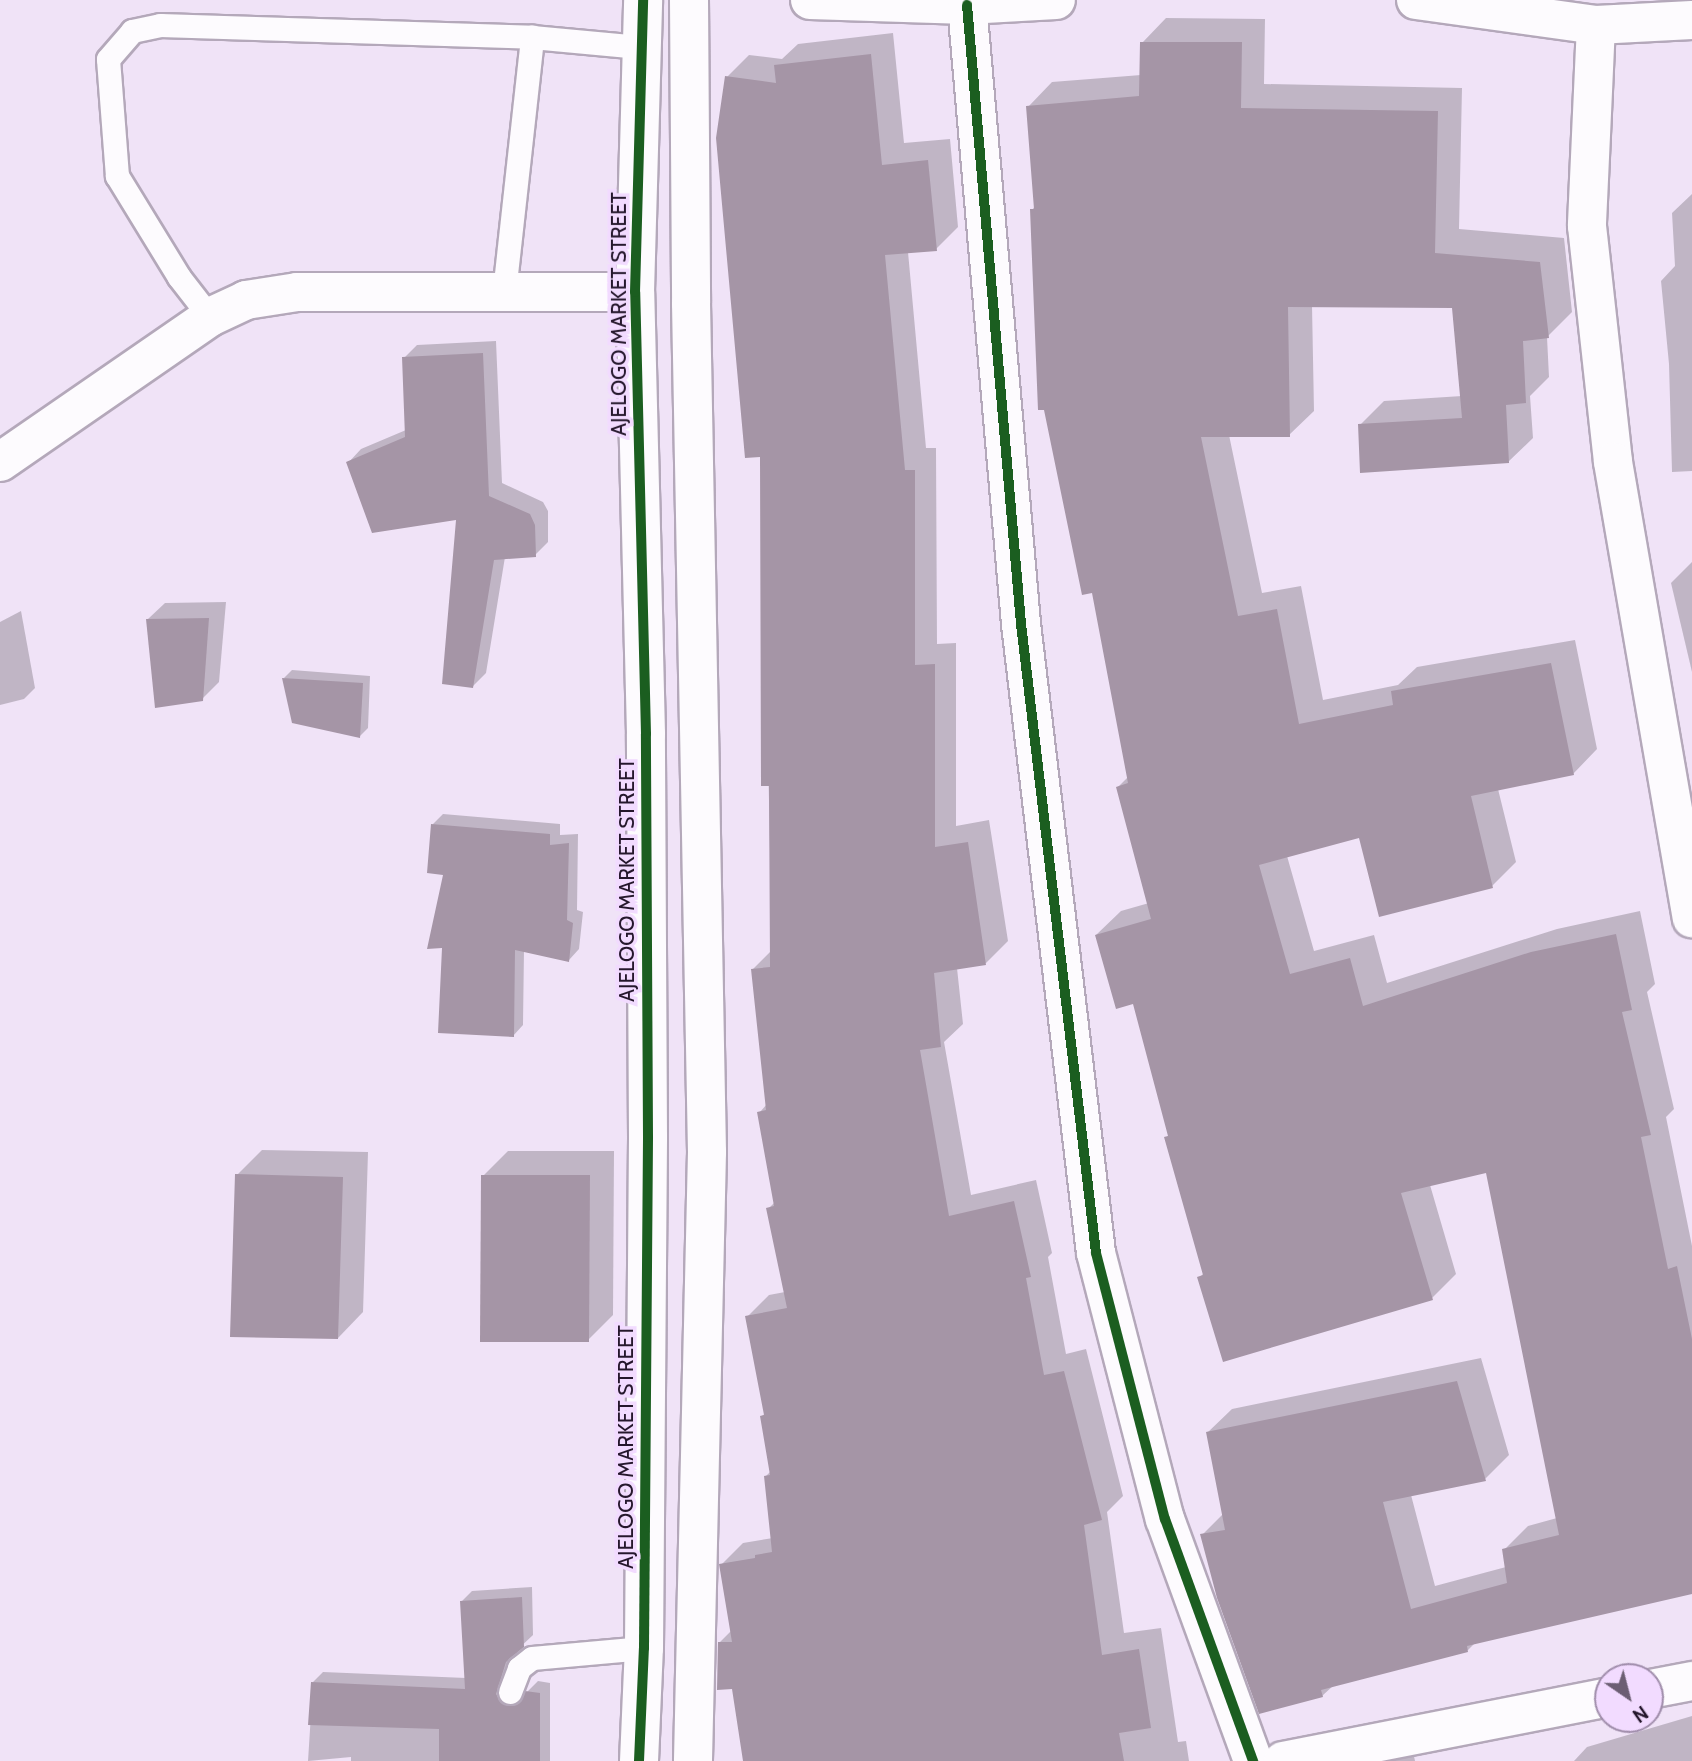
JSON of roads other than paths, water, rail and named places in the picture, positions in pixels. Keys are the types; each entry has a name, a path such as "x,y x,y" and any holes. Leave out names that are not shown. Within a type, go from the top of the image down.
{"street":[{"name":"AJELOGO MARKET STREET","path":"639,1761 643,1648 648,1136 646,762 635,292 643,0"},
{"path":"689,0 691,303 707,1152 693,1761"},
{"path":"810,0 967,5 1056,0"},
{"path":"1416,0 1596,25 1692,20"},
{"path":"967,5 1021,624 1096,1253 1165,1519 1253,1761"},
{"path":"1596,25 1587,226 1613,462 1692,918"},
{"path":"0,462 209,317 246,300 297,292 635,292"},
{"path":"1664,1686 1692,1681"},
{"path":"1283,1761 1594,1701"}],"lane":[{"path":"209,317 179,277 117,176 108,59 132,31 160,26 533,37 640,47"},
{"path":"504,292 533,37"},
{"path":"510,1692 519,1668 531,1658 643,1648"}]}
